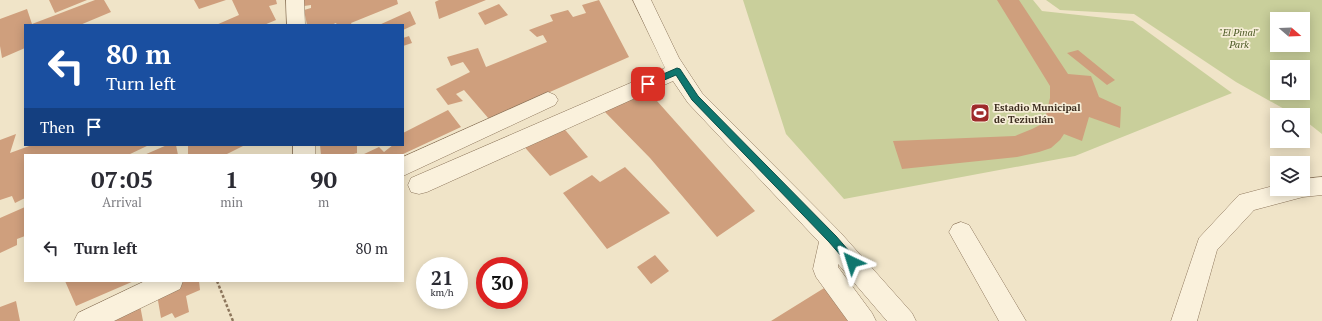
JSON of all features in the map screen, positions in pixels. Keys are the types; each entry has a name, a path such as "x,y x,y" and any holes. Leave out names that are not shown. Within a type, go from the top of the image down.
{"street":[{"path":"295,0 296,24"},
{"path":"642,0 670,60 695,98 832,239 903,321"},
{"path":"419,185 677,71"},
{"path":"404,167 548,100"},
{"path":"1310,187 1322,186"},
{"path":"1184,321 1207,245 1247,202 1271,196"},
{"path":"961,232 1013,321"},
{"path":"832,239 825,269 863,321"},
{"path":"87,321 169,282"}],"path":[{"path":"217,282 233,321"}],"green space":[{"name":"Estadio Municipal de Teziutlán","path":"743,0 1033,0 1042,11 1133,21 1232,93 1075,156 844,199 786,134"},
{"name":"\"El Pinal\" Park","path":"1046,0 1322,0 1322,134 1310,125 1310,108 1282,108 1236,82 1134,14 1060,10"}],"building":[{"path":"49,0 87,0 55,13"},
{"path":"95,0 104,0 111,12 82,24 32,24"},
{"path":"194,0 226,0 199,9"},
{"path":"232,0 276,0 277,4 269,6 276,20 266,24 218,24 239,15"},
{"path":"304,0 397,0 398,4 352,24 307,24 304,10 311,8 311,5 304,6"},
{"path":"439,0 486,0 439,19 435,2"},
{"path":"599,0 629,57 489,119 464,90 456,94 463,101 448,105 436,89 470,72 463,62 451,66 447,57 478,48 486,67 547,42 543,35 537,37 529,30 553,21 550,15 568,10 573,17 586,13 582,5"},
{"path":"997,0 1019,0 1068,74 1091,76 1099,97 1121,107 1120,128 1089,117 1082,141 1064,134 1051,148 1017,157 902,169 893,141 1015,136 1040,125 1045,119 1050,98 1050,86"},
{"path":"499,4 508,15 485,25 478,13"},
{"path":"27,9 32,24 24,24 24,48 2,58 0,46 0,19"},
{"path":"410,11 416,24 404,30 404,24 381,24"},
{"path":"409,36 412,43 404,46 404,38"},
{"path":"1078,50 1115,80 1107,85 1067,53"},
{"path":"649,92 755,211 717,237 650,158 604,111"},
{"path":"448,110 461,127 403,154 364,154 379,147 384,152 392,146 404,146 404,132"},
{"path":"561,125 588,157 550,176 521,143"},
{"path":"16,134 10,153 29,146 147,146 130,154 24,154 24,198 15,203 12,196 0,200 0,140"},
{"path":"165,146 176,146 178,154 146,154"},
{"path":"188,146 243,146 227,154 188,154"},
{"path":"320,146 357,146 357,153 354,154 321,154"},
{"path":"625,167 670,213 607,249 563,193 592,175 600,182"},
{"path":"24,207 24,236 17,239 17,245 0,253 0,218"},
{"path":"655,255 669,271 651,284 637,267"},
{"path":"65,282 132,282 76,306"},
{"path":"172,282 199,282 200,290 186,296 189,312 175,318 172,313 161,318 156,289"},
{"path":"829,285 848,321 771,321"},
{"path":"139,300 143,321 96,321"},
{"path":"16,301 20,321 0,321 0,307"}],"place":[{"name":"Estadio Municipal de Teziutlán","path":"980,113"}],"route":[{"path":"648,84 677,71 695,98 832,239 852,262"}]}
